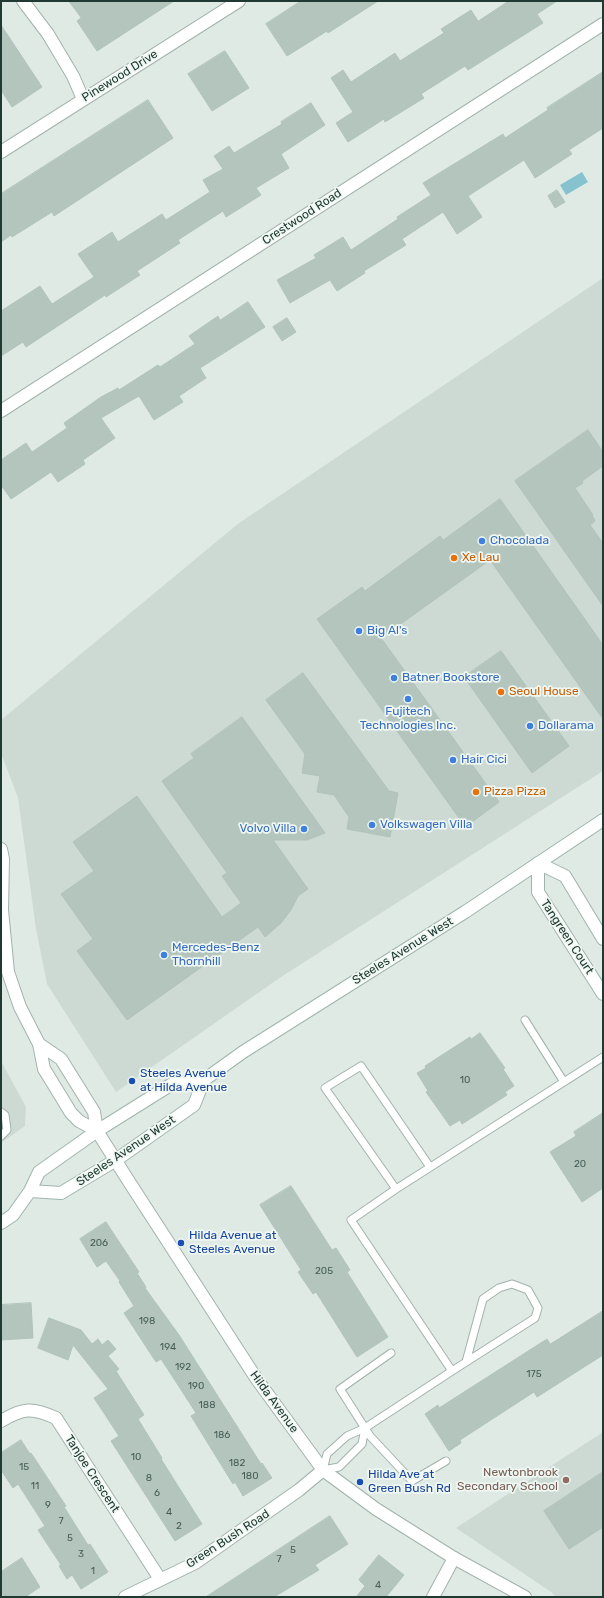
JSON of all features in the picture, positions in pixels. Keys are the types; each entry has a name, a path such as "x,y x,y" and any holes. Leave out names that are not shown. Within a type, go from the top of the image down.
{"street":[{"path":"23,1 48,34 73,76 83,100"},
{"name":"Pinewood Drive","path":"1,152 236,2"},
{"name":"Crestwood Road","path":"1,411 603,24"},
{"name":"Steeles Avenue West","path":"1,1223 13,1215 30,1191 39,1172 97,1131 172,1084 204,1080 243,1052 465,912 603,820"},
{"name":"Hilda Avenue","path":"1,850 3,859 2,910 8,972 20,1007 38,1044 44,1069 71,1113 80,1121 97,1131"},
{"path":"538,863 565,876 603,939"},
{"name":"Tangreen Court","path":"538,863 538,892 603,994"},
{"name":"Hilda Avenue","path":"38,1044 61,1059 94,1112 97,1131 256,1378 323,1470 376,1509 454,1558 525,1597"},
{"name":"Steeles Avenue West","path":"30,1191 61,1194 116,1160 194,1105 204,1080"},
{"name":"Tanjoe Crescent","path":"1,1422 26,1410 44,1412 56,1418 160,1579"},
{"name":"Green Bush Road","path":"126,1597 195,1563 299,1490 323,1470"},
{"path":"433,1597 454,1558"}],"lane":[{"path":"525,1020 564,1082"},
{"path":"452,1371 351,1220 430,1167 603,1057"},
{"path":"396,1189 325,1088 361,1066 430,1167"},
{"path":"1,1112 5,1115 7,1130 1,1136"},
{"path":"365,1428 362,1444 339,1467 323,1470 327,1454 346,1436 365,1428 535,1318 538,1308 528,1290 512,1284 499,1288 483,1298 466,1362"},
{"path":"391,1354 340,1389 370,1436 412,1481 446,1461"}],"shaded area":[{"path":"603,278 603,771 281,977 116,1092 47,984 36,929 18,798 1,753 1,720 239,523"},
{"path":"1,1061 26,1107 25,1126 1,1143"},
{"name":"Newtonbrook Secondary School","path":"603,1432 603,1597 556,1597 551,1592 456,1528"}],"water":[{"path":"582,172 588,182 566,195 560,185"}],"building":[{"path":"69,1 174,1 97,51 77,21 81,18"},
{"path":"301,1 378,1 328,33 327,31 287,56 266,24"},
{"path":"509,1 557,1 537,14 543,23 468,70 465,66 421,94 424,98 385,122 384,119 348,142 336,123 353,112 331,78 343,70 351,82 395,53 400,61 444,33 441,29 471,10 478,21"},
{"path":"1,25 42,87 12,107 1,90"},
{"path":"225,51 249,88 212,111 188,74"},
{"path":"603,72 603,128 569,150 572,154 535,178 524,160 468,196 482,217 457,234 443,212 402,239 406,245 364,271 365,273 337,291 330,280 290,303 277,280 316,258 314,255 343,237 351,250 431,195 423,183 503,134 505,138 548,110 547,108"},
{"path":"148,100 173,138 54,216 52,212 12,237 11,235 1,242 1,194"},
{"path":"311,103 325,125 281,154 289,168 256,188 261,195 226,217 223,211 178,240 180,243 137,271 140,275 106,297 105,295 26,347 23,342 1,356 1,311 40,286 52,304 94,277 78,254 112,232 118,242 162,214 166,220 210,192 203,180 223,169 214,156 229,146 234,153 282,124 281,122"},
{"path":"557,190 565,202 555,208 548,196"},
{"path":"248,302 265,327 200,368 206,378 179,396 183,402 154,420 139,396 101,418 115,438 83,460 85,464 58,482 51,472 11,499 1,485 1,460 26,443 32,452 67,428 64,423 101,397 118,388 119,390 158,365 160,367 195,344 189,336 218,316 220,320"},
{"path":"287,318 296,332 282,341 273,327"},
{"path":"588,430 603,452 603,466 575,488 593,515 595,521 590,525 603,543 603,606 515,481"},
{"path":"500,499 603,645 603,719 490,560 381,638 499,802 464,828 457,819 459,818 317,619 362,587 365,591 440,536 443,540"},
{"path":"501,651 569,746 532,773 464,677"},
{"path":"303,673 389,791 398,793 390,837 347,829 349,817 334,795 317,792 320,776 302,773 305,754 266,700"},
{"path":"242,717 325,833 307,840 273,840 308,889 298,896 291,910 281,923 265,937 258,927 127,1020 77,951 93,939 61,894 94,871 73,842 137,796 222,917 241,903 222,876 227,873 162,781 194,758 191,754"},
{"path":"480,1033 505,1068 503,1069 514,1086 505,1092 507,1095 462,1124 460,1120 450,1126 426,1092 428,1091 417,1073 426,1068 425,1066 470,1037 471,1039"},
{"path":"603,1113 603,1188 582,1202 550,1152 576,1136 574,1132"},
{"path":"291,1186 332,1250 336,1248 350,1270 347,1272 388,1337 357,1357 316,1292 313,1294 298,1272 301,1270 260,1205"},
{"path":"106,1222 139,1272 137,1273 146,1287 145,1288 179,1335 261,1464 262,1463 272,1478 243,1496 235,1482 233,1484 191,1416 196,1413 165,1365 161,1359 156,1362 124,1313 134,1306 119,1282 120,1281 106,1261 97,1267 80,1239"},
{"path":"31,1303 33,1338 1,1340 1,1305"},
{"path":"603,1311 603,1355 537,1397 534,1392 460,1440 461,1443 449,1451 425,1414 438,1405 439,1408 547,1339 550,1344"},
{"path":"49,1318 81,1330 92,1344 98,1339 102,1345 108,1340 116,1349 108,1356 119,1369 116,1371 144,1415 138,1419 202,1524 175,1541 111,1441 119,1436 94,1398 108,1389 73,1345 68,1360 38,1348"},
{"path":"21,1440 66,1506 64,1507 88,1545 90,1544 108,1572 81,1589 72,1575 67,1579 59,1566 61,1565 38,1530 45,1526 18,1484 13,1488 1,1470 1,1453"},
{"path":"603,1472 603,1527 569,1549 544,1511"},
{"path":"330,1516 348,1544 315,1565 319,1570 274,1597 206,1597"},
{"path":"379,1555 404,1575 386,1597 356,1597 365,1586 359,1580"},
{"path":"22,1558 40,1587 25,1597 4,1597 1,1592 1,1572"}],"place":[{"name":"Chocolada","path":"482,541"},
{"name":"Xe Lau","path":"454,558"},
{"name":"Big Al's","path":"359,631"},
{"name":"Batner Bookstore","path":"394,678"},
{"name":"Seoul House","path":"501,692"},
{"name":"Fujitech Technologies Inc.","path":"408,699"},
{"name":"Dollarama","path":"530,726"},
{"name":"Hair Cici","path":"453,760"},
{"name":"Pizza Pizza","path":"476,792"},
{"name":"Volkswagen Villa","path":"372,825"},
{"name":"Volvo Villa","path":"304,829"},
{"name":"Mercedes-Benz Thornhill","path":"164,955"},
{"name":"Steeles Avenue at Hilda Avenue","path":"132,1081"},
{"name":"Hilda Avenue at Steeles Avenue","path":"181,1243"},
{"name":"Newtonbrook Secondary School","path":"566,1480"},
{"name":"Hilda Ave at Green Bush Rd","path":"360,1482"}]}
